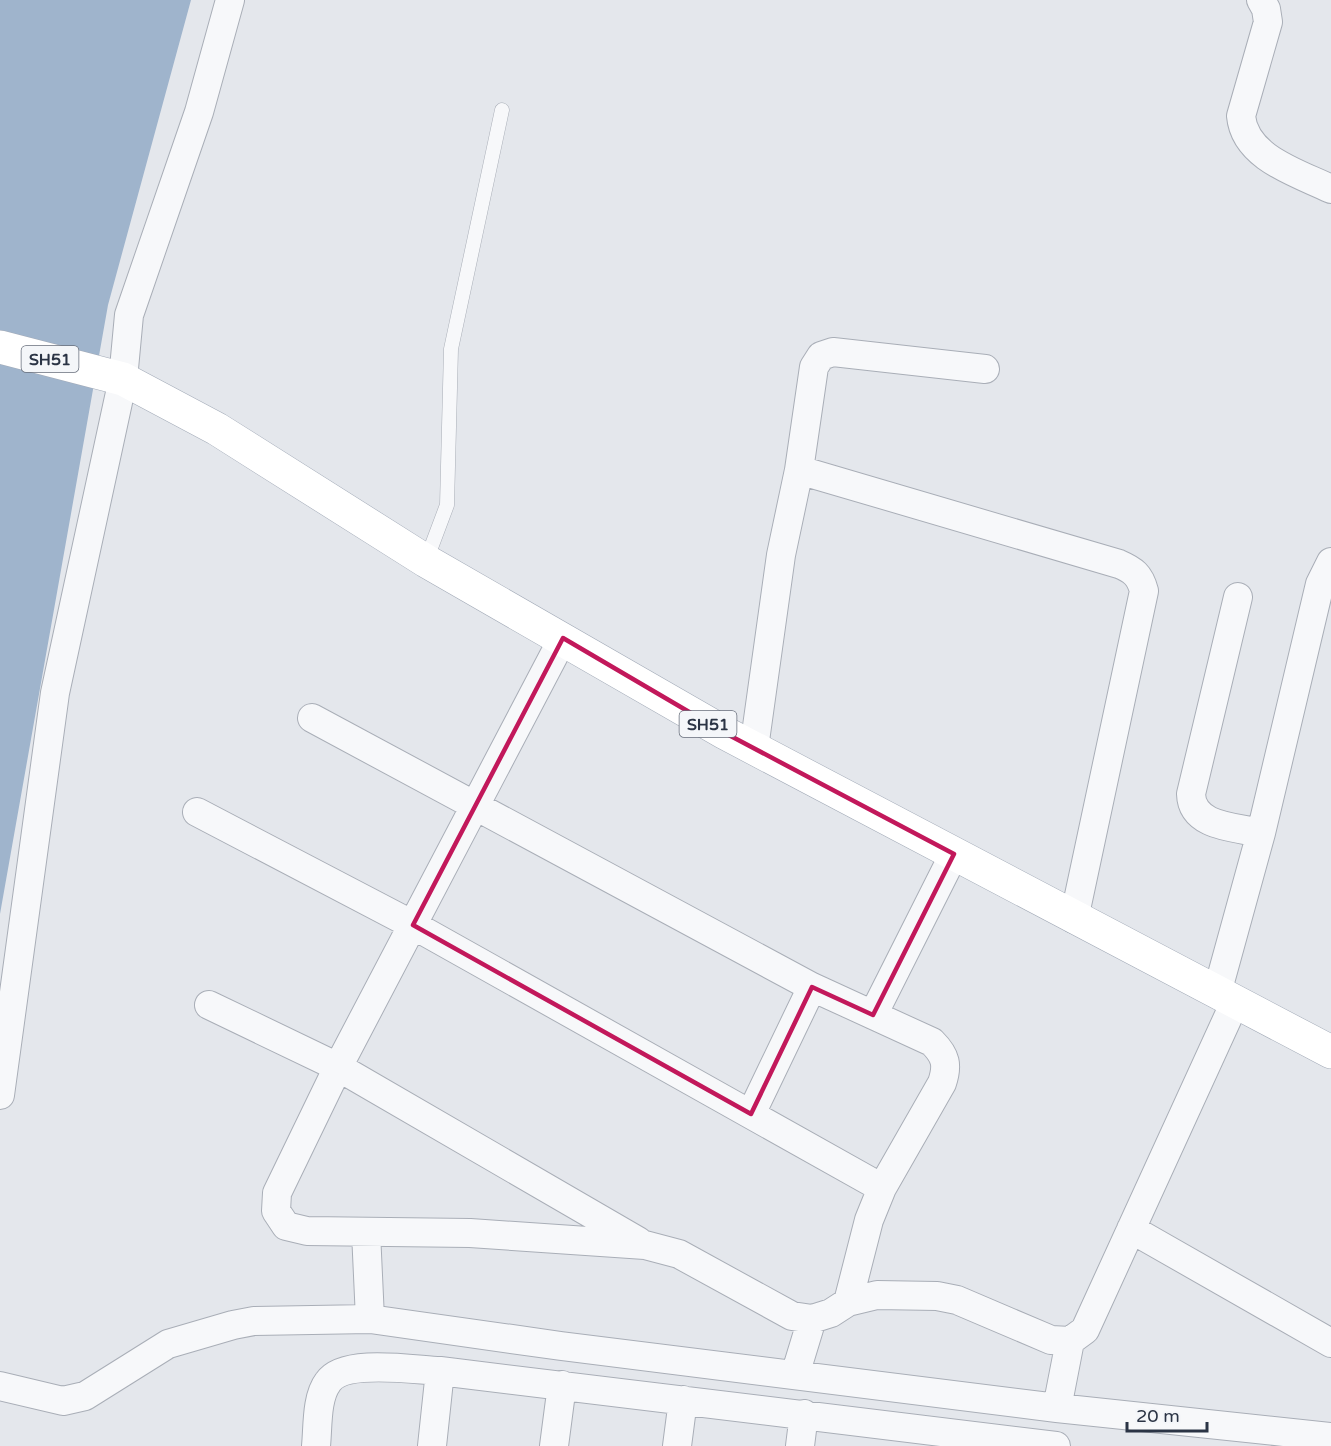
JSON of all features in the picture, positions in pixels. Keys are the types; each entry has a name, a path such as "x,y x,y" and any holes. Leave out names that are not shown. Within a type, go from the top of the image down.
{"main road":[{"name":"SH51","path":"0,348 111,375 217,429 426,561 724,733 1074,919 1331,1052"}],"street":[{"path":"0,1095 55,693 111,375 135,297 199,112 230,0"},
{"path":"1260,0 1266,9 1268,22 1241,116 1242,130 1251,144 1283,167 1331,189"},
{"path":"754,748 781,555 799,470 814,367 821,356 833,352 845,352 985,369"},
{"path":"799,470 1119,564 1133,570 1141,580 1144,591 1074,919"},
{"path":"563,638 338,1067 277,1193 276,1211 286,1226 307,1231 470,1233 645,1245 680,1254 792,1316 812,1319 831,1314 848,1302 877,1295 937,1296 957,1300 1051,1340 1070,1341 1085,1330 1131,1229 1226,997 1261,833 1320,584 1331,562"},
{"path":"1238,597 1191,794 1191,807 1198,815 1210,821 1261,833"},
{"path":"312,717 475,808 812,987 932,1042 943,1053 946,1068 942,1083 882,1188 869,1220 848,1302"},
{"path":"197,812 413,925 882,1188"},
{"path":"873,1015 954,854"},
{"path":"751,1114 812,987"},
{"path":"209,1005 338,1067 645,1245"},
{"path":"1131,1229 1331,1343"},
{"path":"366,1232 370,1319"},
{"path":"0,1386 63,1401 84,1396 168,1344 233,1325 254,1321 370,1319 1057,1408 1331,1437"},
{"path":"795,1375 812,1319"},
{"path":"1057,1408 1070,1341"},
{"path":"316,1446 322,1396 328,1382 339,1372 357,1368 440,1371 804,1414 930,1438 1056,1446"},
{"path":"432,1446 440,1371"},
{"path":"554,1446 562,1385"},
{"path":"677,1446 683,1400"},
{"path":"800,1446 804,1414"}],"lane":[{"path":"426,561 447,505 451,349 502,110"}],"highlighted area":[{"path":"563,638 725,733 954,854 873,1015 812,987 751,1114 413,925"}],"water":[{"path":"0,0 191,0 108,305 0,914"}]}
